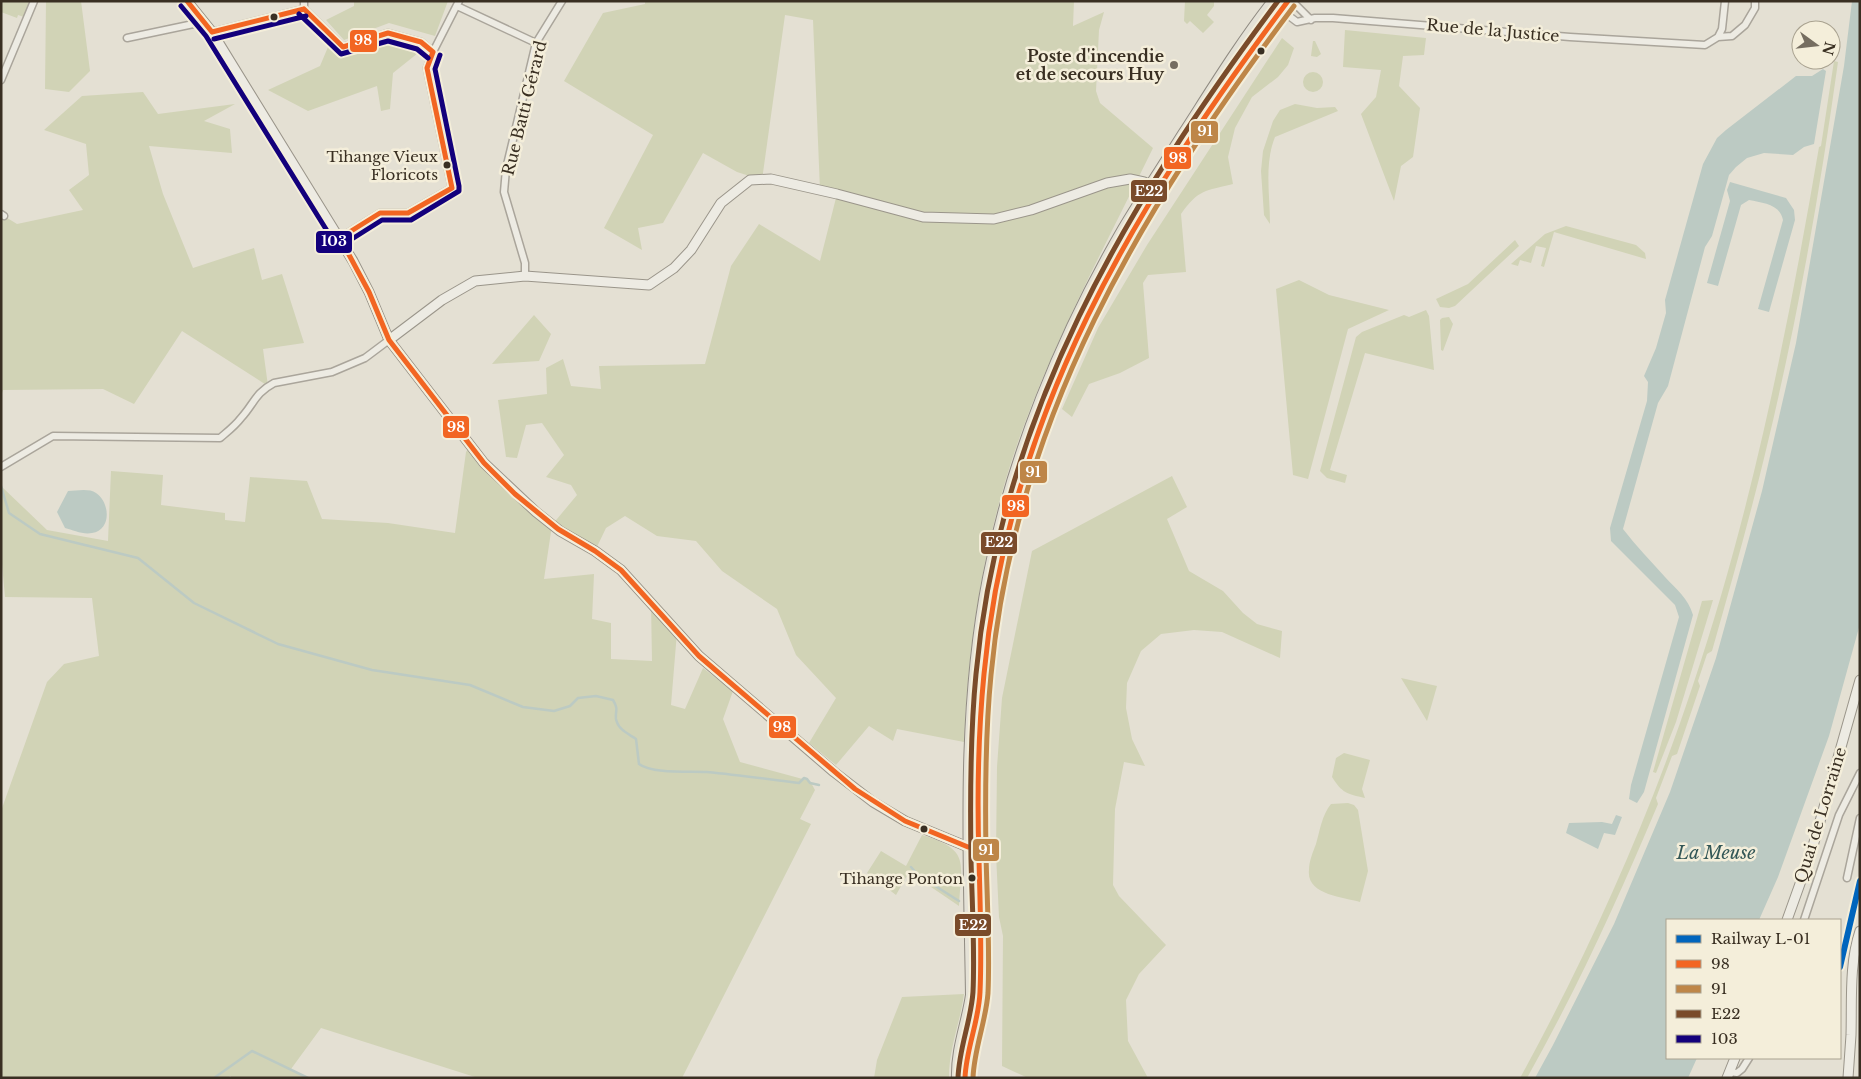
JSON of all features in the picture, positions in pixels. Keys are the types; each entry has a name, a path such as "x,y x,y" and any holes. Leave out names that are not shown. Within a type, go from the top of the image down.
{"main road":[{"path":"964,1078 968,1048 980,995 978,857 980,717 983,679 998,581 1026,469 1070,352 1106,278 1165,176 1288,1"},
{"path":"957,1078 959,1048 969,1014 972,995 968,768 972,694 988,578 998,534 1025,443 1060,353 1099,273 1150,185 1272,2"}],"street":[{"path":"1,80 34,1"},
{"path":"187,1 212,32 340,238 369,292 389,340 484,463 536,512 560,531 595,551 621,570 699,656 834,772 873,802 905,821 968,847 978,857"},
{"path":"304,1 304,9 343,47 388,33 421,42 433,52"},
{"name":"Rue Batti Gérard","path":"525,276 525,263 504,192 506,170 536,43 562,1"},
{"path":"1292,1 1311,20"},
{"path":"1718,37 1722,29 1725,1"},
{"name":"Rue de la Justice","path":"1272,2 1297,22 1315,18 1333,18 1570,37 1705,45 1718,37 1732,36 1745,25 1755,8 1756,1"},
{"path":"340,238 380,213 408,213 452,188 427,68 433,52 458,4 536,43"},
{"path":"212,32 304,9"},
{"path":"127,38 203,22"},
{"path":"1150,185 1165,176"},
{"path":"1,467 54,436 220,438 242,418 258,394 268,386 274,383 332,372 364,358 442,300 475,281 525,276 650,285 674,268 691,250 721,203 750,180 771,179 923,217 994,219 1031,210 1107,183 1130,179 1150,185"},
{"path":"1150,185 1151,202"},
{"name":"Quai de Lorraine","path":"1787,919 1811,853 1856,711 1860,680"},
{"path":"1804,919 1839,816 1860,773"},
{"path":"1847,878 1860,818"},
{"path":"1848,1078 1851,996 1857,940 1860,931"},
{"path":"1728,1075 1735,1059"},
{"path":"1728,1075 1737,1073 1748,1059"}],"green space":[{"path":"1,1 31,1 24,17 18,15 17,18 1,12"},
{"path":"46,1 81,1 90,71 69,92 45,89"},
{"path":"354,1 448,1 435,36 389,23 344,40 326,20 354,6"},
{"path":"645,1 1074,1 1073,26 1104,12 1099,30 1096,91 1100,103 1153,148 1052,356 1010,466 989,543 981,582 970,662 964,742 897,729 893,741 869,726 836,765 809,743 836,698 796,655 777,609 722,571 696,541 657,536 625,516 606,528 595,551 552,525 577,495 571,485 546,477 564,455 542,423 526,425 517,458 506,457 498,400 547,394 546,368 563,359 571,386 601,389 599,366 705,364 731,266 759,224 820,261 837,194 820,190 813,20 785,15 762,180 737,172 703,153 663,223 638,228 642,250 604,228 653,135 564,81 603,13 645,4"},
{"path":"1185,1 1214,1 1214,6 1207,15 1214,22 1203,33 1190,21 1187,24 1184,21"},
{"path":"1345,30 1426,38 1424,55 1403,56 1399,86 1420,108 1413,157 1401,166 1394,201 1361,114 1376,97 1381,70 1343,67"},
{"path":"1282,38 1294,48 1288,65 1278,77 1252,97 1235,128 1228,157 1233,184 1203,192 1181,214 1186,272 1148,275 1143,283 1149,358 1120,373 1089,384 1072,417 1062,409 1098,328 1147,245"},
{"path":"1313,41 1315,41 1321,54 1317,57 1311,56"},
{"path":"413,42 418,53 393,73 390,109 381,111 377,86 308,111 268,90 320,66 328,47"},
{"path":"1833,70 1837,70 1824,159 1788,354 1766,450 1712,651 1707,654 1698,681 1700,686 1677,754 1672,756 1656,798 1658,804 1613,908 1580,977 1527,1078 1520,1078 1570,983 1616,885 1657,786 1693,685 1714,619 1751,486 1795,283 1819,147 1821,146"},
{"path":"1313,72 1320,75 1323,82 1320,89 1313,92 1306,89 1303,82 1306,75"},
{"path":"143,92 158,114 235,104 204,121 230,129 232,153 149,146 163,194 193,268 254,248 262,280 282,274 304,343 263,349 268,386 182,331 134,404 103,389 3,390 1,396 1,218 4,216 17,224 83,210 69,190 89,175 86,144 44,130 82,96"},
{"path":"1295,104 1317,108 1335,107 1338,111 1275,137 1270,158 1268,180 1270,224 1264,215 1261,171 1263,151 1273,121 1280,110"},
{"path":"1566,226 1636,245 1645,253 1646,259 1554,232 1544,267 1541,266 1546,248 1536,246 1531,263 1520,260 1518,266 1511,264 1545,234"},
{"path":"1515,240 1519,246 1455,306 1449,308 1440,307 1436,299 1468,284"},
{"path":"1299,280 1329,295 1389,310 1348,329 1308,479 1293,475 1276,289"},
{"path":"1426,310 1429,316 1434,370 1365,353 1330,470 1347,475 1345,483 1327,478 1320,471 1356,337 1362,332 1404,315 1409,317"},
{"path":"534,315 551,334 539,361 492,364"},
{"path":"1449,317 1453,324 1443,351 1441,350 1440,320"},
{"path":"470,446 552,525 544,579 594,574 592,619 611,623 611,659 652,661 651,603 677,632 671,705 685,709 703,668 733,691 723,719 740,762 810,781 815,790 800,819 811,824 682,1078 478,1078 321,1028 291,1069 308,1078 231,1078 231,1076 226,1078 1,1078 1,811 47,682 64,664 99,656 92,598 5,597 1,553 1,486 47,530 108,541 111,471 163,475 161,505 225,513 225,520 245,522 250,477 307,481 322,519 388,523 455,533 466,452"},
{"path":"1172,476 1187,507 1167,519 1189,571 1223,591 1243,613 1257,624 1282,631 1280,658 1222,632 1194,630 1161,634 1141,651 1127,683 1126,708 1132,739 1145,766 1124,762 1115,809 1113,885 1119,896 1166,945 1139,974 1126,1000 1128,1041 1148,1078 1028,1078 1002,1066 1003,936 999,917 996,854 997,767 1002,698 1032,551"},
{"path":"1713,600 1676,722 1656,773 1653,772 1702,601"},
{"path":"1401,678 1437,686 1427,721"},
{"path":"1344,753 1370,760 1362,789 1365,798 1345,792 1332,777 1336,758"},
{"path":"1348,803 1354,805 1358,810 1368,871 1360,902 1327,894 1319,890 1313,885 1309,870 1310,860 1325,813 1331,804"},
{"path":"922,835 949,846 956,852 961,868 959,906 909,872 896,895 867,873 881,851 906,866"},
{"path":"964,994 949,1067 949,1078 874,1078 877,1060 902,997"}],"water":[{"name":"La Meuse","path":"1852,1 1860,1 1860,624 1829,736 1778,877 1759,919 1666,919 1666,1059 1697,1059 1688,1078 1535,1078 1614,924 1670,792 1716,658 1762,491 1796,343 1844,66"},
{"path":"1821,70 1826,71 1814,144 1804,147 1793,155 1764,153 1747,158 1729,175 1712,236 1705,247 1668,386 1658,403 1623,529 1682,594 1693,615 1644,792 1637,803 1629,799 1631,785 1679,617 1675,605 1611,541 1610,528 1647,401 1648,382 1644,376 1656,348 1666,313 1665,300 1703,164 1717,138 1796,76 1812,76"},
{"path":"1730,182 1786,198 1794,210 1795,220 1769,312 1758,309 1783,220 1775,207 1749,200 1741,205 1718,286 1707,283 1730,201 1727,190"},
{"path":"68,491 90,491 101,497 107,515 103,527 92,533 78,532 65,528 57,512"},
{"path":"1616,815 1622,817 1615,835 1604,833 1598,849 1566,833 1569,823 1602,822 1612,824"}],"waterway":[{"path":"1,486 9,513 40,534 138,558 194,603 278,644 372,670 470,685 523,707 554,711 570,706 578,698 596,696 613,700 616,708 617,723 624,731 636,739 639,764 645,767 662,771 707,772 799,783 804,778 810,783 819,785"},
{"path":"911,867 918,875 959,901"},
{"path":"214,1078 252,1051 308,1078"}],"rail line":[{"name":"L-01","path":"1841,963 1860,881"}],"transit line":[{"name":"98","path":"187,1 212,32"},
{"name":"E22","path":"958,1078 960,1056 973,992 971,789 976,674 990,579 1012,488 1042,401 1079,316 1122,235 1170,155 1222,78 1278,1"},
{"name":"98","path":"965,1078 980,992 978,789 980,720 984,674 998,579 1020,487 1050,400 1088,316 1131,235 1179,156 1232,78 1288,1"},
{"name":"103","path":"181,6 206,36 334,242 338,245 344,244 382,220 411,220 459,191 435,69 440,55"},
{"name":"91","path":"973,1078 975,1056 988,993 989,941 986,787 991,675 1005,580 1027,490 1057,403 1094,320 1138,238 1186,159 1238,82 1294,6"},
{"name":"98","path":"304,9 343,47 388,33 421,42 433,52"},
{"name":"98","path":"212,32 304,9"},
{"name":"103","path":"299,14 341,54 388,41 417,49 428,58"},
{"name":"103","path":"214,39 306,16"},
{"name":"98","path":"340,238 380,213 408,213 452,188 427,68 433,52"},
{"name":"98","path":"340,238 369,292 389,340 484,463 515,494 558,529 595,551 621,570 699,656 855,789 905,821 968,847"}],"place":[{"name":"Poste d'incendie et de secours Huy","path":"1174,65"},
{"name":"Tihange Vieux Floricots","path":"447,165"},
{"name":"Tihange Ponton","path":"972,878"}]}
